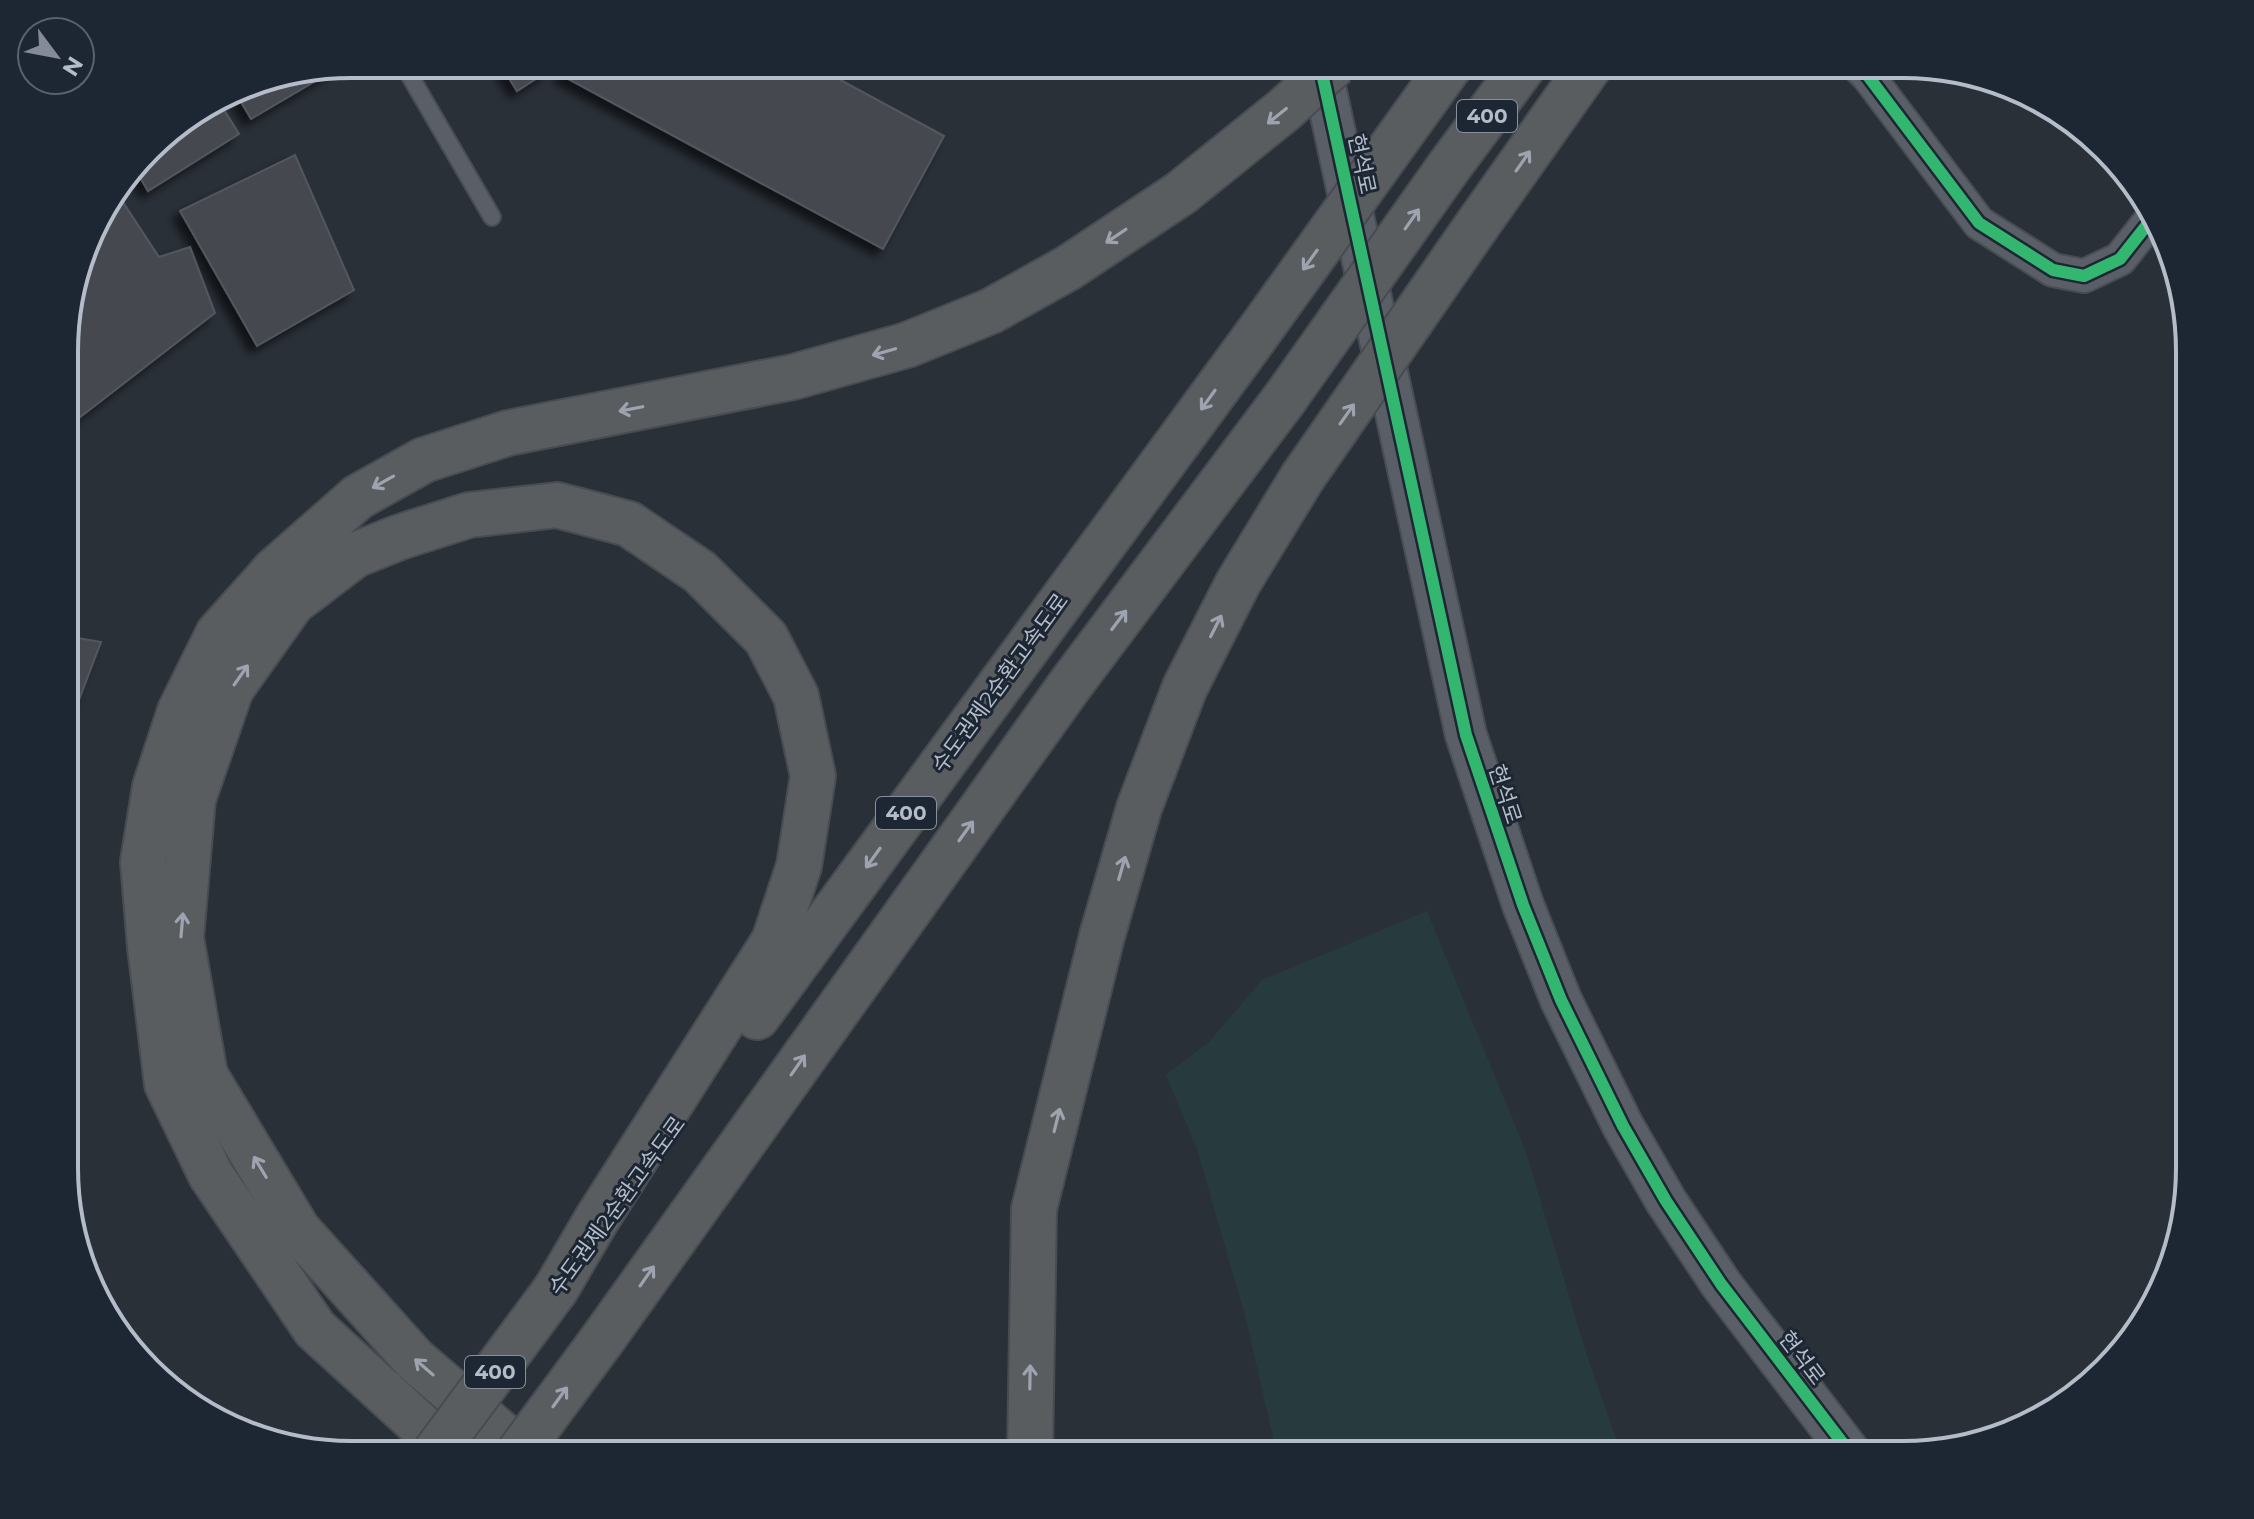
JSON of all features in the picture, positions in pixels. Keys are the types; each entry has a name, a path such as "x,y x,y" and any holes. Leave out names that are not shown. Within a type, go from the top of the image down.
{"highway":[{"path":"438,1441 315,1329 211,1175 167,1084 143,862 155,787 180,711 218,634 274,571 358,497 424,460 508,433 793,377 907,345 991,311 1068,268 1181,193 1319,78"},
{"name":"수도권제2순환고속도로","path":"443,1441 1255,337 1441,78"},
{"name":"400","path":"527,1441 1070,685 1286,397 1515,78"},
{"path":"1030,1441 1034,1209 1102,936 1139,808 1185,687 1238,583 1302,478 1581,78"},
{"path":"510,1441 415,1360 298,1230 205,1075 181,938 193,799 231,689 292,603 355,555 400,537 469,515 557,505 629,524 700,572 766,638 796,696 813,776 799,866 774,941 597,1219 556,1289"}],"street":[{"name":"현석로","path":"1323,78 1466,735 1523,905 1561,1000 1623,1126 1666,1201 1721,1284 1840,1440"},
{"path":"1870,78 1979,223 2053,270 2084,276 2120,259 2146,226"}],"lane":[{"path":"411,78 492,217"}],"green space":[{"path":"1427,911 1525,1149 1587,1356 1617,1440 1274,1440 1246,1319 1197,1149 1166,1075 1210,1041 1262,980"}],"building":[{"path":"509,78 537,78 517,91"},
{"path":"567,78 837,78 944,136 883,249"},
{"path":"317,80 251,119 241,101 280,87"},
{"path":"224,109 239,134 148,191 140,178 146,171 171,146"},
{"path":"295,155 354,290 257,346 180,211"},
{"path":"123,201 159,257 190,247 215,313 78,419 80,315 87,280 99,246"},
{"path":"78,638 101,642 78,702"}],"cycle path":[{"path":"1323,78 1466,735 1523,905 1561,1000 1623,1126 1666,1201 1721,1284 1840,1440"},
{"path":"1870,78 1979,223 2053,270 2084,276 2120,259 2146,226"}]}
